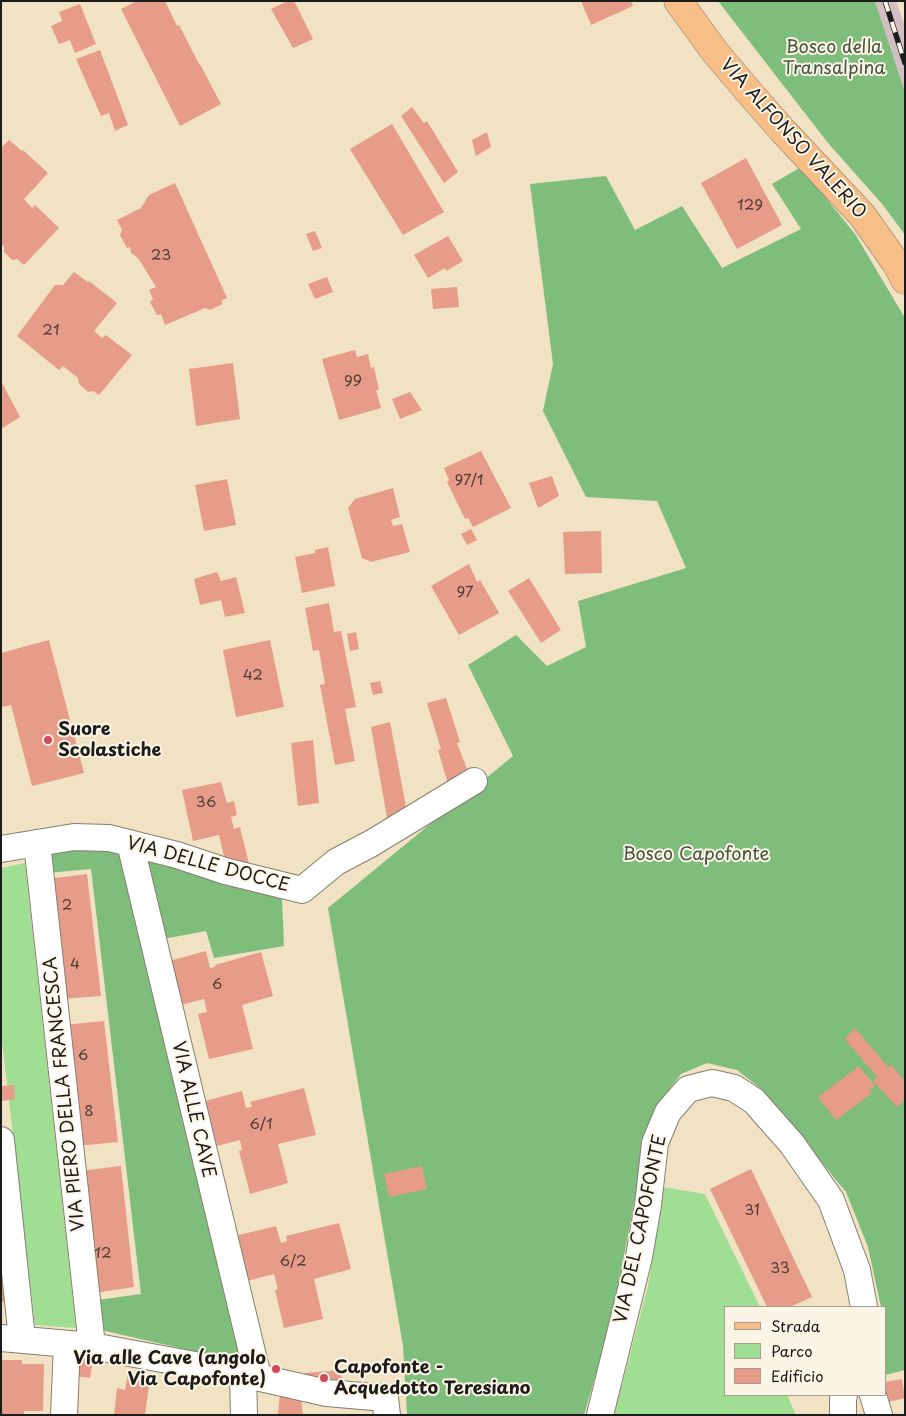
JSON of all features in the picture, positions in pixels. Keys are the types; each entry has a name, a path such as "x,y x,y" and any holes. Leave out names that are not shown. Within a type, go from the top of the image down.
{"main road":[{"name":"VIA ALFONSO VALERIO","path":"678,1 716,52 754,98 862,214 896,263 905,280"}],"street":[{"name":"VIA DELLE DOCCE","path":"1,849 74,837 109,838 177,855 225,871 302,890 336,862 372,843 474,781"},
{"name":"VIA PIERO DELLA FRANCESCA","path":"38,843 80,1345 64,1415"},
{"name":"VIA ALLE CAVE","path":"130,843 250,1376 244,1415"},
{"name":"VIA DEL CAPOFONTE","path":"600,1415 639,1257 656,1143 668,1112 688,1089 712,1083 734,1088 754,1101 792,1144 832,1200 857,1270 864,1306"},
{"path":"1,1140 12,1339 80,1345 250,1376 386,1406"},
{"path":"843,1415 844,1396"},
{"path":"873,1396 879,1415"}],"shaded area":[{"path":"875,1 896,1 905,27 905,92"}],"green space":[{"name":"Bosco della Transalpina","path":"718,1 875,1 905,92 905,235 883,205 828,143"},
{"name":"Bosco Capofonte","path":"801,167 855,234 905,318 905,1370 886,1375 886,1306 881,1306 868,1247 846,1192 760,1088 737,1070 707,1063 681,1074 660,1101 636,1193 612,1319 584,1415 407,1415 403,1346 328,908 513,756 468,665 516,635 547,666 586,647 578,601 686,568 657,501 586,497 543,411 553,364 530,184 606,176 635,230 682,206 722,268 801,229 772,184"},
{"path":"46,850 119,851 241,1362 101,1330 97,1300 141,1294 91,869 47,873"},
{"path":"145,857 282,899 284,946 214,958 206,931 163,939"},
{"path":"25,863 76,1328 35,1325 1,1032 1,868"},
{"path":"663,1187 705,1194 760,1306 724,1306 724,1396 787,1396 796,1415 614,1415 648,1286"}],"building":[{"path":"137,1 165,1 221,104 180,126 121,9"},
{"path":"288,1 294,1 313,39 293,48 271,9"},
{"path":"581,1 631,1 633,6 591,25"},
{"path":"80,4 96,44 75,53 70,40 59,44 51,26 62,21 59,12"},
{"path":"100,50 128,125 115,131 109,113 101,116 76,59"},
{"path":"412,107 424,123 427,121 458,172 444,183 401,116"},
{"path":"392,124 444,212 403,235 350,149"},
{"path":"487,132 491,147 476,156 472,140"},
{"path":"9,140 48,173 24,199 32,208 35,205 59,228 24,265 17,259 12,260 4,252 4,246 1,244 1,148"},
{"path":"746,158 782,225 737,249 701,183"},
{"path":"175,183 227,298 221,301 223,304 210,310 205,308 165,325 161,314 157,315 150,302 153,299 149,290 156,287 138,258 131,253 130,247 127,248 120,235 122,230 117,220 141,208 149,195"},
{"path":"315,231 322,248 313,251 306,234"},
{"path":"448,236 463,261 446,271 445,268 428,278 414,255"},
{"path":"74,272 117,303 94,331 102,338 106,335 132,355 99,395 93,391 88,392 79,384 78,378 63,366 59,370 17,336 55,285 63,285"},
{"path":"327,277 333,292 315,299 308,284"},
{"path":"457,287 459,307 433,309 431,289"},
{"path":"355,350 357,357 368,354 371,368 374,367 379,390 376,390 381,408 339,420 322,359"},
{"path":"233,363 240,419 196,426 189,369"},
{"path":"1,381 20,417 1,429"},
{"path":"410,392 422,410 400,419 392,399"},
{"path":"481,451 511,508 473,527 468,518 465,519 447,482 449,480 444,468"},
{"path":"552,476 559,496 538,508 529,483"},
{"path":"227,479 236,525 204,531 195,485"},
{"path":"393,488 400,517 391,520 393,526 402,524 410,552 371,562 362,558 348,508 355,499"},
{"path":"471,529 477,540 467,545 461,534"},
{"path":"601,531 602,573 565,574 563,532"},
{"path":"328,547 335,586 302,593 295,557 315,553 315,550"},
{"path":"469,564 477,582 480,580 499,613 459,635 431,586"},
{"path":"217,572 221,581 236,577 245,613 225,617 221,600 200,605 194,579"},
{"path":"529,578 561,630 541,643 508,591"},
{"path":"329,603 334,632 341,631 356,707 345,709 355,761 335,765 320,685 325,684 319,650 313,651 305,608"},
{"path":"356,632 359,649 350,651 347,634"},
{"name":"Suore Scolastiche","path":"49,640 84,773 32,786 11,705 1,707 1,653"},
{"path":"270,640 284,707 236,717 223,650"},
{"path":"380,681 383,693 373,695 370,683"},
{"path":"446,698 460,742 457,743 470,777 448,784 438,750 441,749 427,703"},
{"path":"390,722 407,812 388,823 371,727"},
{"path":"313,740 319,803 298,806 291,743"},
{"path":"221,782 227,803 234,801 237,815 231,817 234,829 240,827 249,864 227,869 219,835 193,841 182,790"},
{"path":"87,874 101,996 61,999 47,879"},
{"path":"206,951 210,968 261,952 273,996 242,1005 253,1049 209,1059 198,1014 207,1012 204,999 172,1007 162,963"},
{"path":"104,1021 118,1142 77,1146 64,1025"},
{"path":"855,1028 888,1067 892,1065 905,1082 905,1100 897,1107 873,1081 877,1077 845,1039"},
{"path":"859,1066 875,1086 869,1091 871,1094 836,1120 818,1097"},
{"path":"14,1085 15,1099 2,1101 1,1086"},
{"path":"304,1088 316,1135 278,1144 288,1183 250,1194 239,1151 242,1150 240,1140 209,1148 198,1103 242,1091 246,1108 252,1107 250,1102"},
{"path":"121,1166 134,1287 95,1293 80,1171"},
{"path":"422,1166 427,1189 389,1197 384,1174"},
{"path":"751,1169 812,1297 792,1306 767,1306 710,1189"},
{"path":"339,1223 351,1269 314,1279 323,1319 284,1328 275,1290 278,1289 274,1274 243,1282 231,1237 276,1226 281,1243 287,1241 286,1236"},
{"path":"1,1249 8,1301 1,1302"},
{"path":"74,1357 93,1360 90,1378 73,1376"},
{"path":"1,1360 22,1360 22,1364 44,1364 43,1411 24,1411 24,1415 1,1415"},
{"name":"Capofonte - Acquedotto Teresiano","path":"341,1370 343,1390 306,1383 305,1373"},
{"path":"128,1374 150,1378 145,1415 114,1415 117,1388 125,1390"},
{"path":"902,1379 905,1398 887,1402 886,1382"},
{"path":"280,1393 301,1397 303,1415 278,1415"}],"railway":[{"path":"885,1 905,63"}],"place":[{"name":"Suore Scolastiche","path":"48,740"},
{"name":"Via alle Cave (angolo Via Capofonte)","path":"276,1369"},
{"name":"Capofonte - Acquedotto Teresiano","path":"324,1378"}]}
